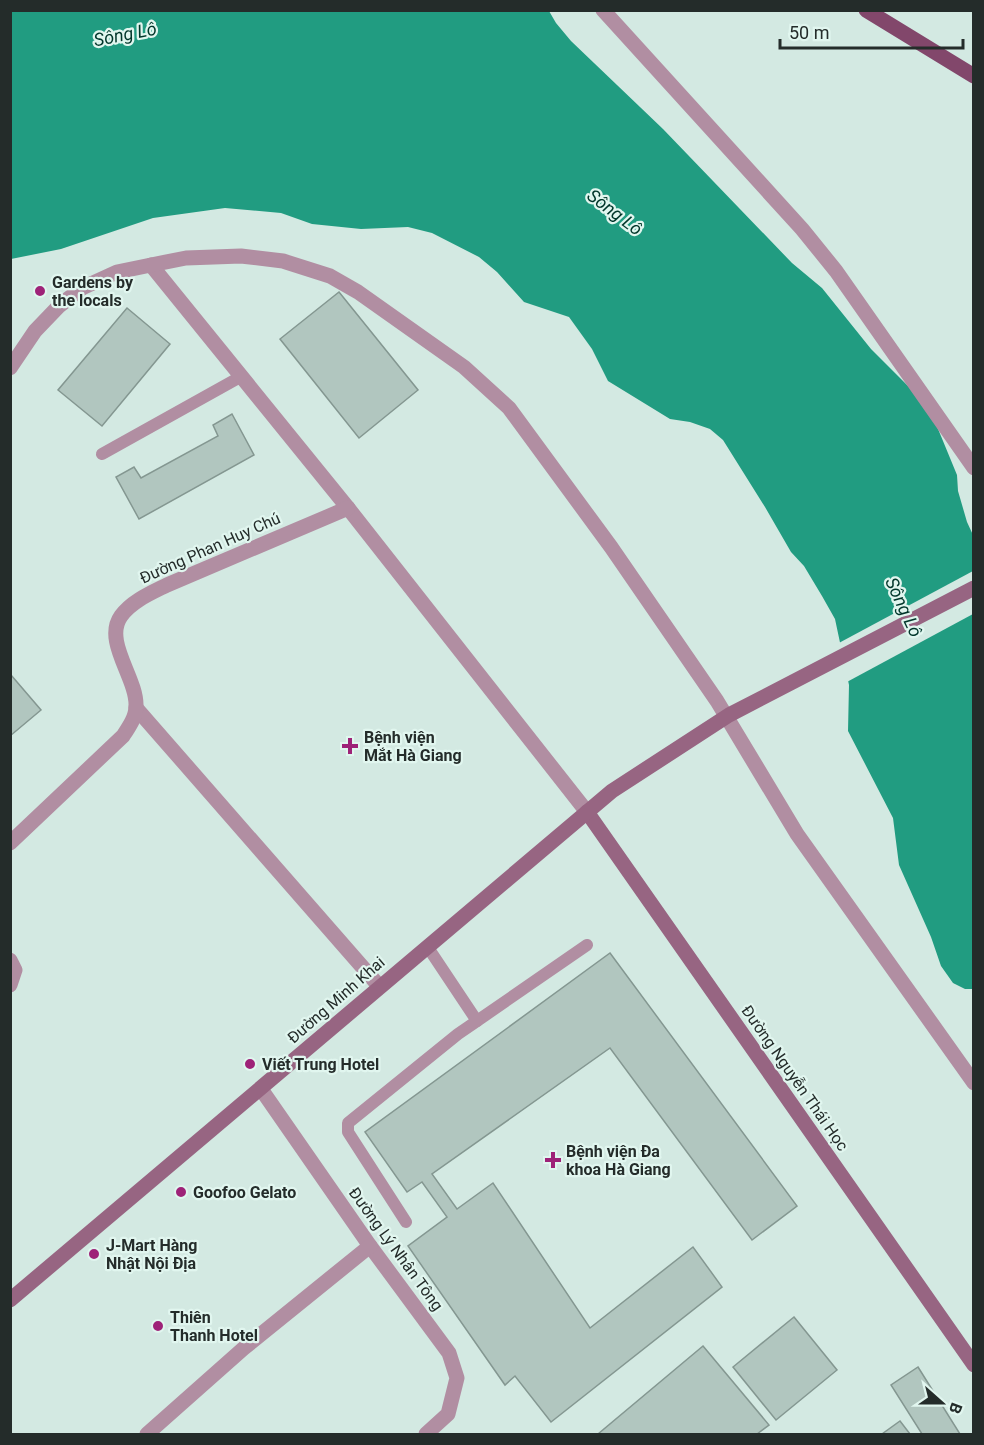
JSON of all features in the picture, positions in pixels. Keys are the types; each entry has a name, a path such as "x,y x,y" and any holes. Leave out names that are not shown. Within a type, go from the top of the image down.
{"main road":[{"path":"866,10 974,76"},
{"name":"Đường Minh Khai","path":"10,1300 612,791 729,715 974,588"},
{"name":"Đường Nguyễn Thái Học","path":"587,812 974,1365"}],"street":[{"path":"603,10 802,229 836,271 974,468"},
{"path":"10,368 36,331 59,306 82,288 117,272 151,265 186,258 241,256 283,261 330,276 358,292 464,367 509,408 611,547 717,701 797,834 974,1083"},
{"path":"151,265 348,508 587,812"},
{"name":"Đường Phan Huy Chú","path":"136,708 135,694 117,645 115,633 119,618 129,608 145,596 167,585 348,508"},
{"path":"10,843 123,736 131,724 136,708"},
{"path":"136,708 379,986"},
{"path":"10,960 15,970 10,985"},
{"name":"Đường Lý Nhân Tông","path":"261,1089 370,1246 449,1353 457,1378 448,1413 426,1434"},
{"path":"147,1434 244,1348 370,1246"}],"lane":[{"path":"102,454 242,376"},
{"path":"406,1222 351,1138 348,1123 458,1034 587,945"},
{"path":"427,946 477,1021"}],"water":[{"name":"Sông Lô","path":"11,11 549,11 571,41 663,129 792,263 822,288 871,349 929,407 957,475 958,491 973,535 973,989 965,989 953,983 941,966 931,937 899,865 893,818 848,731 849,685 835,619 804,566 791,552 723,440 710,429 690,422 670,419 608,381 592,349 569,317 524,302 497,272 479,257 432,233 408,227 361,229 312,224 281,213 225,208 153,218 61,249 11,259"}],"pier":[{"path":"973,571 973,614 845,683 837,644"}],"building":[{"path":"339,292 418,390 359,438 280,339"},
{"path":"127,308 170,344 102,426 58,390"},
{"path":"232,414 254,455 139,519 116,477 134,467 141,478 218,436 213,425"},
{"path":"10,676 41,710 10,736"},
{"path":"610,953 797,1206 752,1240 610,1048 432,1174 457,1209 493,1183 590,1328 693,1247 722,1287 551,1422 515,1376 505,1385 408,1246 447,1217 422,1182 407,1192 365,1132"},
{"path":"794,1317 837,1370 776,1420 733,1367"},
{"path":"703,1346 769,1425 757,1434 598,1434"},
{"path":"918,1367 960,1434 922,1434 891,1385"},
{"path":"900,1421 910,1434 882,1434"}],"place":[{"name":"Gardens by the locals","path":"40,291"},
{"name":"Bệnh viện Mắt Hà Giang","path":"350,746"},
{"name":"Viết Trung Hotel","path":"250,1064"},
{"name":"Bệnh viện Đa khoa Hà Giang","path":"553,1160"},
{"name":"Goofoo Gelato","path":"181,1192"},
{"name":"J-Mart Hàng Nhật Nội Địa","path":"94,1254"},
{"name":"Thiên Thanh Hotel","path":"158,1326"}]}
